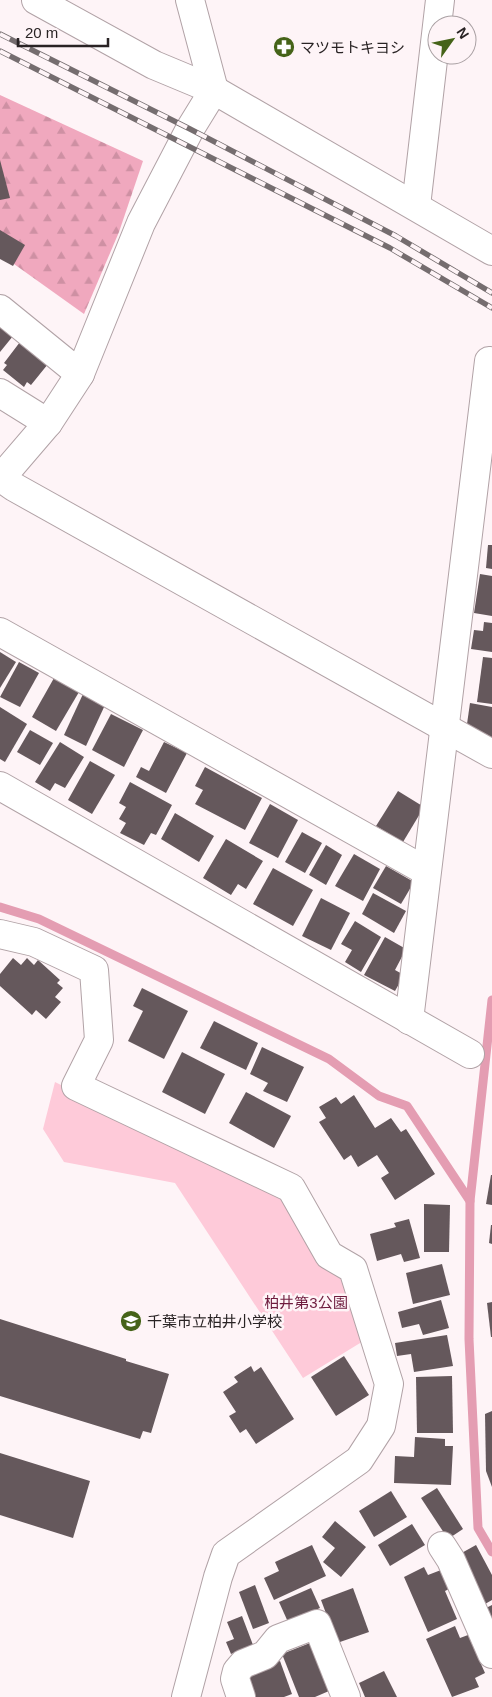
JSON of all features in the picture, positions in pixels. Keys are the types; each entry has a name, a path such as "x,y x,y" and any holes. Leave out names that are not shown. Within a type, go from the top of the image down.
{"street":[{"path":"36,0 154,65 214,90 492,251"},
{"path":"190,0 214,90 190,129 141,223 80,374 48,423 0,478 492,754"},
{"path":"416,206 440,0"},
{"path":"0,309 80,374"},
{"path":"408,1020 489,361"},
{"path":"0,393 48,423"},
{"path":"0,632 426,871"},
{"path":"0,786 470,1054"},
{"path":"0,934 34,942 94,970 99,1040 76,1086 291,1188 329,1255 353,1269 389,1384 381,1426 358,1460 226,1554 218,1577 186,1697"},
{"path":"442,1546 451,1560 492,1654"},
{"path":"241,1697 235,1679 237,1671 243,1664 265,1655 278,1639 316,1624 346,1697"}],"green space":[{"path":"0,95 143,161 119,232 84,314 0,254"},
{"name":"柏井第3公園","path":"55,1082 286,1197 343,1270 365,1340 303,1378 175,1183 64,1162 43,1129"}],"building":[{"path":"0,160 10,198 0,200"},
{"path":"0,230 25,245 13,266 0,259"},
{"path":"0,326 13,336 0,352"},
{"path":"20,342 48,364 31,385 27,382 24,387 3,370 7,365 4,363"},
{"path":"488,545 492,545 492,569 486,568"},
{"path":"480,574 492,576 492,616 474,613"},
{"path":"484,622 492,623 492,652 471,649 474,630 483,631"},
{"path":"0,652 16,662 0,688"},
{"path":"483,657 492,658 492,704 477,702"},
{"path":"19,662 39,673 20,707 0,697"},
{"path":"54,678 79,692 56,731 32,717"},
{"path":"83,694 105,705 86,746 64,735"},
{"path":"470,703 492,707 492,740 467,724"},
{"path":"0,707 27,724 5,762 0,759"},
{"path":"111,714 143,730 124,767 92,750"},
{"path":"30,730 53,743 40,765 17,752"},
{"path":"60,742 84,757 65,788 55,783 50,791 35,782"},
{"path":"164,742 187,753 166,793 136,777 141,767 149,771"},
{"path":"90,761 115,775 92,814 68,800"},
{"path":"205,767 262,798 245,830 195,804 203,790 195,786"},
{"path":"130,782 172,805 156,835 151,833 144,845 120,833 126,823 119,819 126,807 119,803"},
{"path":"398,791 424,807 403,842 376,826"},
{"path":"270,804 298,820 278,858 249,843"},
{"path":"175,813 214,836 199,862 161,839"},
{"path":"302,832 322,843 305,873 285,862"},
{"path":"226,839 263,861 246,889 238,884 231,895 203,878"},
{"path":"326,845 342,855 326,885 309,875"},
{"path":"354,854 380,869 363,901 335,886"},
{"path":"386,866 414,882 401,904 373,888"},
{"path":"273,868 313,890 293,926 253,904"},
{"path":"373,893 406,911 394,933 362,914"},
{"path":"321,898 350,913 331,950 302,936"},
{"path":"355,921 381,937 361,972 345,962 352,950 341,944"},
{"path":"385,937 406,949 395,970 404,975 395,991 364,975"},
{"path":"13,958 21,965 27,958 34,965 38,960 60,980 57,983 63,988 55,997 61,1002 46,1019 36,1010 32,1015 0,986 0,974"},
{"path":"142,988 188,1011 164,1059 128,1041 143,1011 133,1006"},
{"path":"214,1021 258,1043 246,1070 200,1048"},
{"path":"262,1047 304,1067 287,1102 263,1091 268,1083 250,1074"},
{"path":"182,1052 225,1074 205,1114 162,1092"},
{"path":"246,1092 291,1116 274,1148 229,1123"},
{"path":"354,1095 375,1128 391,1118 401,1132 406,1129 435,1174 395,1200 381,1178 389,1173 377,1155 358,1167 351,1155 344,1160 319,1122 326,1118 319,1107 336,1097 341,1104"},
{"path":"492,1175 492,1205 486,1204"},
{"path":"424,1204 450,1205 449,1252 424,1252"},
{"path":"409,1219 420,1258 404,1262 401,1254 377,1261 370,1234 396,1227 394,1223"},
{"path":"492,1225 492,1244 489,1243"},
{"path":"442,1264 450,1295 413,1304 406,1273"},
{"path":"441,1300 449,1328 423,1335 419,1324 402,1328 398,1312"},
{"path":"492,1302 492,1337 491,1337 487,1303"},
{"path":"0,1319 169,1374 151,1433 143,1431 140,1439 0,1396"},
{"path":"447,1335 453,1366 414,1372 411,1354 397,1356 395,1343"},
{"path":"344,1356 369,1395 336,1416 311,1377"},
{"path":"251,1366 254,1372 261,1367 294,1419 256,1444 246,1429 240,1433 229,1416 236,1412 223,1392 238,1382 234,1377"},
{"path":"452,1376 453,1433 417,1433 416,1377"},
{"path":"492,1411 492,1487 486,1471 485,1414"},
{"path":"415,1437 445,1439 445,1446 453,1446 451,1485 394,1483 395,1456 414,1457"},
{"path":"0,1453 90,1481 73,1538 0,1515"},
{"path":"437,1488 463,1529 448,1539 421,1498"},
{"path":"391,1491 407,1517 374,1537 359,1511"},
{"path":"335,1521 366,1547 341,1577 323,1562 335,1548 322,1537"},
{"path":"412,1524 425,1545 390,1566 378,1545"},
{"path":"312,1545 326,1576 274,1600 264,1578 279,1571 275,1562"},
{"path":"476,1545 492,1575 492,1600 485,1604 458,1555"},
{"path":"424,1567 428,1575 441,1570 449,1589 445,1591 457,1619 428,1632 404,1577"},
{"path":"255,1585 269,1623 253,1629 239,1592"},
{"path":"311,1588 320,1608 288,1622 279,1602"},
{"path":"353,1588 369,1632 337,1643 321,1600"},
{"path":"492,1605 492,1634 482,1610"},
{"path":"242,1616 253,1645 231,1654 226,1642 234,1639 227,1622"},
{"path":"455,1626 460,1638 468,1635 485,1673 475,1678 479,1687 452,1697 426,1639"},
{"path":"310,1643 329,1691 315,1697 299,1697 282,1654"},
{"path":"280,1661 292,1694 284,1697 251,1697 248,1672"},
{"path":"384,1671 397,1697 365,1697 359,1683"}],"waterway":[{"path":"0,907 39,919 329,1059 379,1096 407,1106 470,1201"},
{"path":"492,1000 470,1201 469,1339 478,1528 492,1552"}],"railway":[{"path":"0,34 190,129 396,236 492,293"},
{"path":"0,51 390,248 492,308"}],"place":[{"name":"マツモトキヨシ","path":"284,47"},
{"name":"千葉市立柏井小学校","path":"131,1321"}]}
